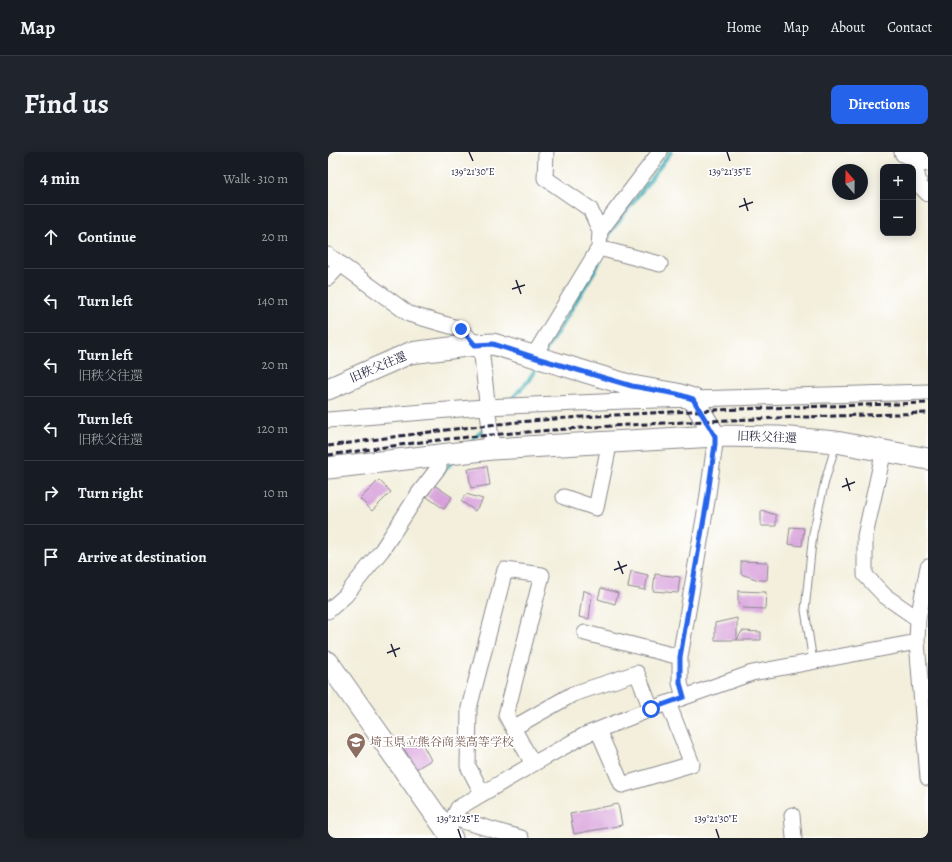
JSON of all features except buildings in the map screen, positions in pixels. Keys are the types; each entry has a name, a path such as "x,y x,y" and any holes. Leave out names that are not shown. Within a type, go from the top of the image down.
{"street":[{"path":"533,357 598,248 600,231 590,208 545,178 546,152"},
{"path":"600,231 660,152"},
{"path":"914,155 920,186 928,194"},
{"path":"598,248 660,264"},
{"path":"328,255 409,314 461,329 475,345 482,356 492,449"},
{"path":"328,278 341,264"},
{"name":"旧秩父往還","path":"330,384 410,354 493,344 533,357 628,393 677,394 693,399"},
{"path":"684,697 680,683 680,657 707,501 715,444 715,436 693,399 928,392"},
{"path":"328,420 488,407 628,393"},
{"name":"旧秩父往還","path":"328,468 492,449 715,436 778,437 836,442 928,459"},
{"path":"564,497 596,508 610,441"},
{"path":"884,450 865,536 865,575 885,596 922,610"},
{"path":"328,611 345,596 382,550 419,493 439,467 439,454"},
{"path":"928,567 916,642 925,709 928,778"},
{"path":"482,793 468,766 469,708 505,570 542,575 506,715 532,764"},
{"path":"585,633 680,657"},
{"path":"449,827 458,808 532,764 585,735 651,709 752,673 916,642"},
{"path":"328,662 449,827 521,838"},
{"path":"513,728 573,694 637,673 651,709"},
{"path":"598,730 622,785 692,764 668,703"},
{"path":"792,815 794,838"}],"lane":[{"path":"813,662 805,610 813,534 825,481 836,442"}],"waterway":[{"path":"606,242 609,234 671,152"},
{"path":"544,354 600,260"},
{"path":"509,402 528,381 538,365"},
{"path":"469,444 485,427"},
{"path":"443,472 453,461"}],"railway":[{"path":"328,446 461,428 541,420 686,411 928,403"},
{"path":"328,455 508,433 748,419 928,413"}],"place":[{"name":"埼玉県立熊谷商業高等学校","path":"356,759"}],"route":[{"path":"461,329 475,345 493,344 632,386 677,394 693,399 715,436 707,501 680,657 680,683 684,697 651,709"}]}
